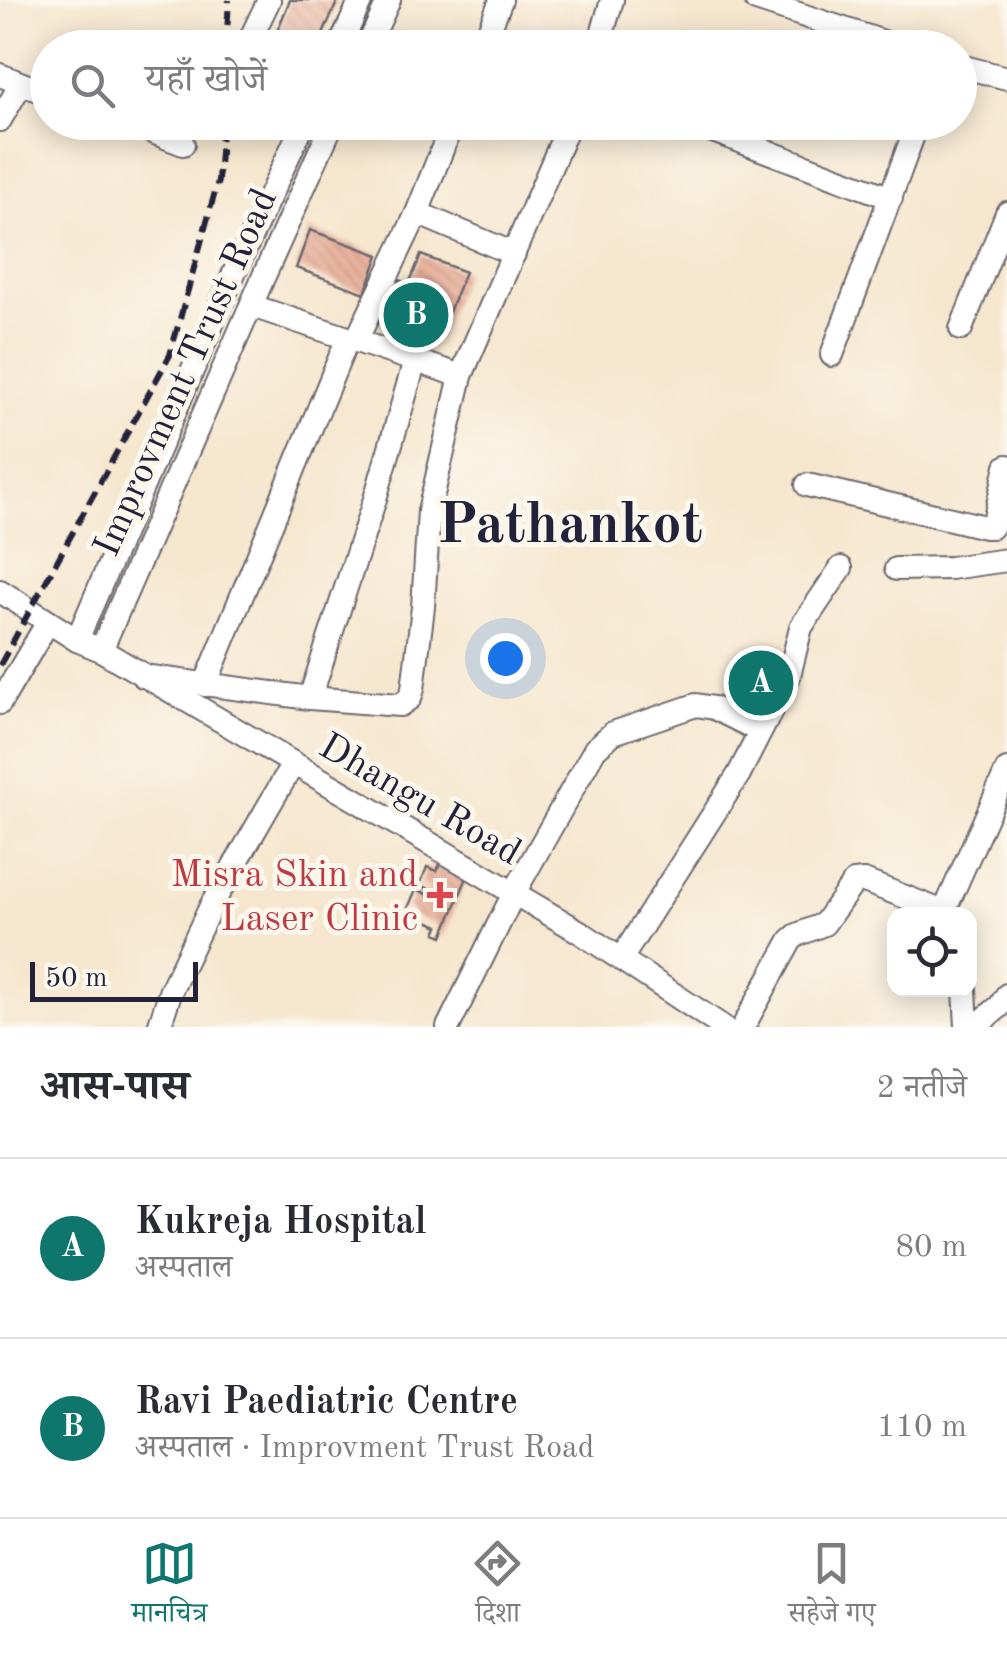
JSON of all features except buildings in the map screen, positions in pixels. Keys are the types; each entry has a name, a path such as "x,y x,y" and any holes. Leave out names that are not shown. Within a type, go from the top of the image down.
{"street":[{"path":"255,30 269,0"},
{"path":"346,30 360,0"},
{"path":"376,30 389,0"},
{"path":"489,30 501,0"},
{"path":"603,30 612,0"},
{"path":"756,0 847,30"},
{"path":"977,70 1007,78"},
{"path":"0,120 10,80"},
{"path":"172,140 182,144"},
{"path":"77,640 234,273 296,140"},
{"name":"Improvment Trust Road","path":"100,650 325,140"},
{"path":"205,684 352,340 417,213 446,140"},
{"path":"143,676 310,698 400,704 410,698 423,607 429,511 461,376 562,140"},
{"path":"737,140 891,198"},
{"path":"832,355 912,140"},
{"path":"417,213 514,254"},
{"path":"961,329 1007,213"},
{"path":"234,273 263,278"},
{"path":"252,306 461,376"},
{"path":"310,698 416,360"},
{"path":"806,485 985,528 994,522 1007,466"},
{"path":"896,568 950,568 1007,560"},
{"path":"621,959 739,774 788,676 800,628 841,568"},
{"name":"Dhangu Road","path":"0,591 77,640 580,932 723,1027"},
{"path":"0,703 48,622"},
{"path":"448,1027 514,893 594,749 613,733 696,705 714,708 760,731"},
{"path":"159,1027 171,990 211,906 293,764"},
{"path":"947,907 1007,770"},
{"path":"743,1027 791,940 824,924 854,882 864,880 929,907"},
{"path":"976,1027 1007,995"},
{"path":"966,997 967,1027"}],"railway":[{"path":"227,30 229,0"},
{"path":"0,665 170,355 218,181 221,140"}],"place":[{"name":"Ravi Paediatric Centre","path":"416,315"},
{"name":"Kukreja Hospital","path":"761,683"},
{"name":"Misra Skin and Laser Clinic","path":"440,895"}],"district":[{"name":"Pathankot","path":"570,522"}]}
